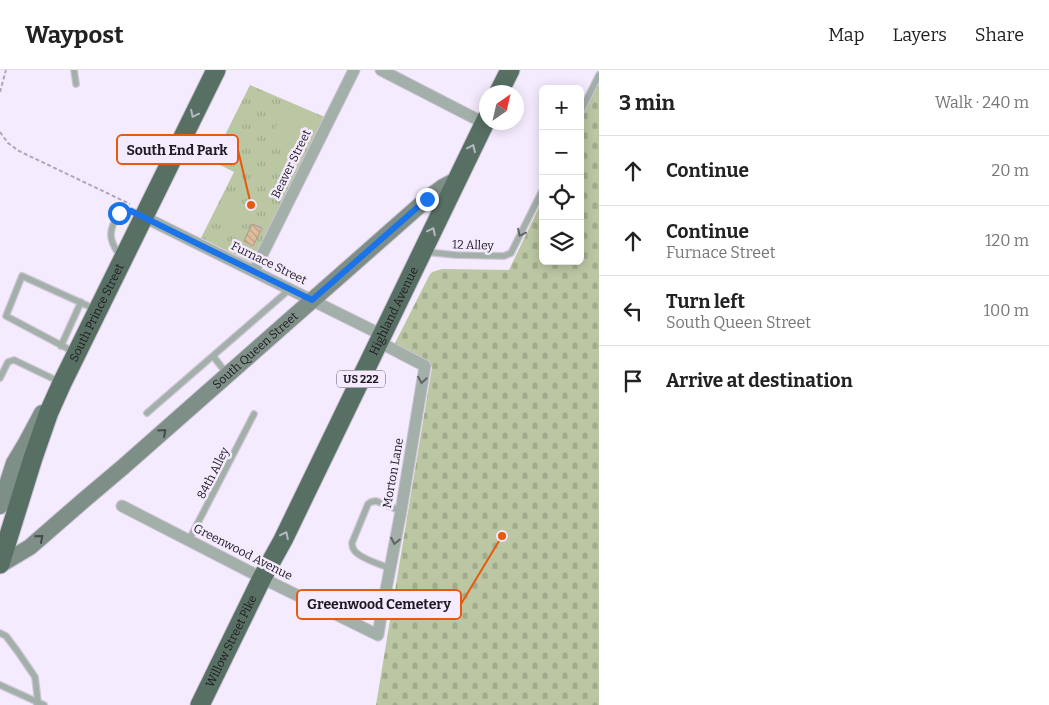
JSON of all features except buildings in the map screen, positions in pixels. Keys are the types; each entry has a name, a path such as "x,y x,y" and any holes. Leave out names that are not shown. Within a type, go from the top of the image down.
{"highway":[{"name":"South Prince Street","path":"0,564 33,458 49,412 62,383 69,349 89,306 123,260 216,70"},
{"path":"502,85 510,70"},
{"name":"US 222","path":"458,179 480,130"},
{"name":"Highland Avenue","path":"262,578 283,540 458,179"},
{"name":"Willow Street Pike","path":"200,705 262,578"}],"main road":[{"name":"South Queen Street","path":"0,564 30,547 123,468 427,199 458,179"},
{"path":"0,506 14,464 45,406 62,383"},
{"path":"0,532 26,444"}],"street":[{"name":"Beaver Street","path":"254,271 354,70"},
{"path":"381,70 479,117"},
{"name":"Furnace Street","path":"144,217 312,300 380,339"},
{"name":"Morton Lane","path":"378,635 425,366 380,339"},
{"name":"Greenwood Avenue","path":"122,506 378,635"}],"lane":[{"path":"74,70 76,84"},
{"path":"584,105 599,75"},
{"name":"12 Alley","path":"422,252 504,256 511,253 539,197"},
{"path":"69,349 6,316 22,276 89,306"},
{"path":"147,413 290,289"},
{"path":"213,356 228,375"},
{"path":"0,378 8,362 14,360 62,383"},
{"name":"84th Alley","path":"189,540 254,414"},
{"path":"390,568 355,553 352,548 352,542 368,504 371,502 376,501 401,511"},
{"path":"0,633 6,636 34,677 39,704"},
{"path":"0,686 39,704"}],"path":[{"path":"0,92 6,70"},
{"path":"0,132 8,143 19,150 129,203 144,217"},
{"path":"257,226 267,231"}],"green space":[{"path":"599,80 599,705 376,705 432,367 394,345 432,272 442,269 509,270 539,207 539,265 584,265 584,111"},
{"path":"250,85 327,118 254,264 201,238 234,172 212,161"},
{"path":"288,103 321,118 303,154 270,138"},
{"path":"226,193 243,202 232,225 215,216"}],"place":[{"name":"South End Park","path":"251,205"},
{"name":"Greenwood Cemetery","path":"502,536"}],"route":[{"path":"119,213 131,211 312,300 427,199"}]}
